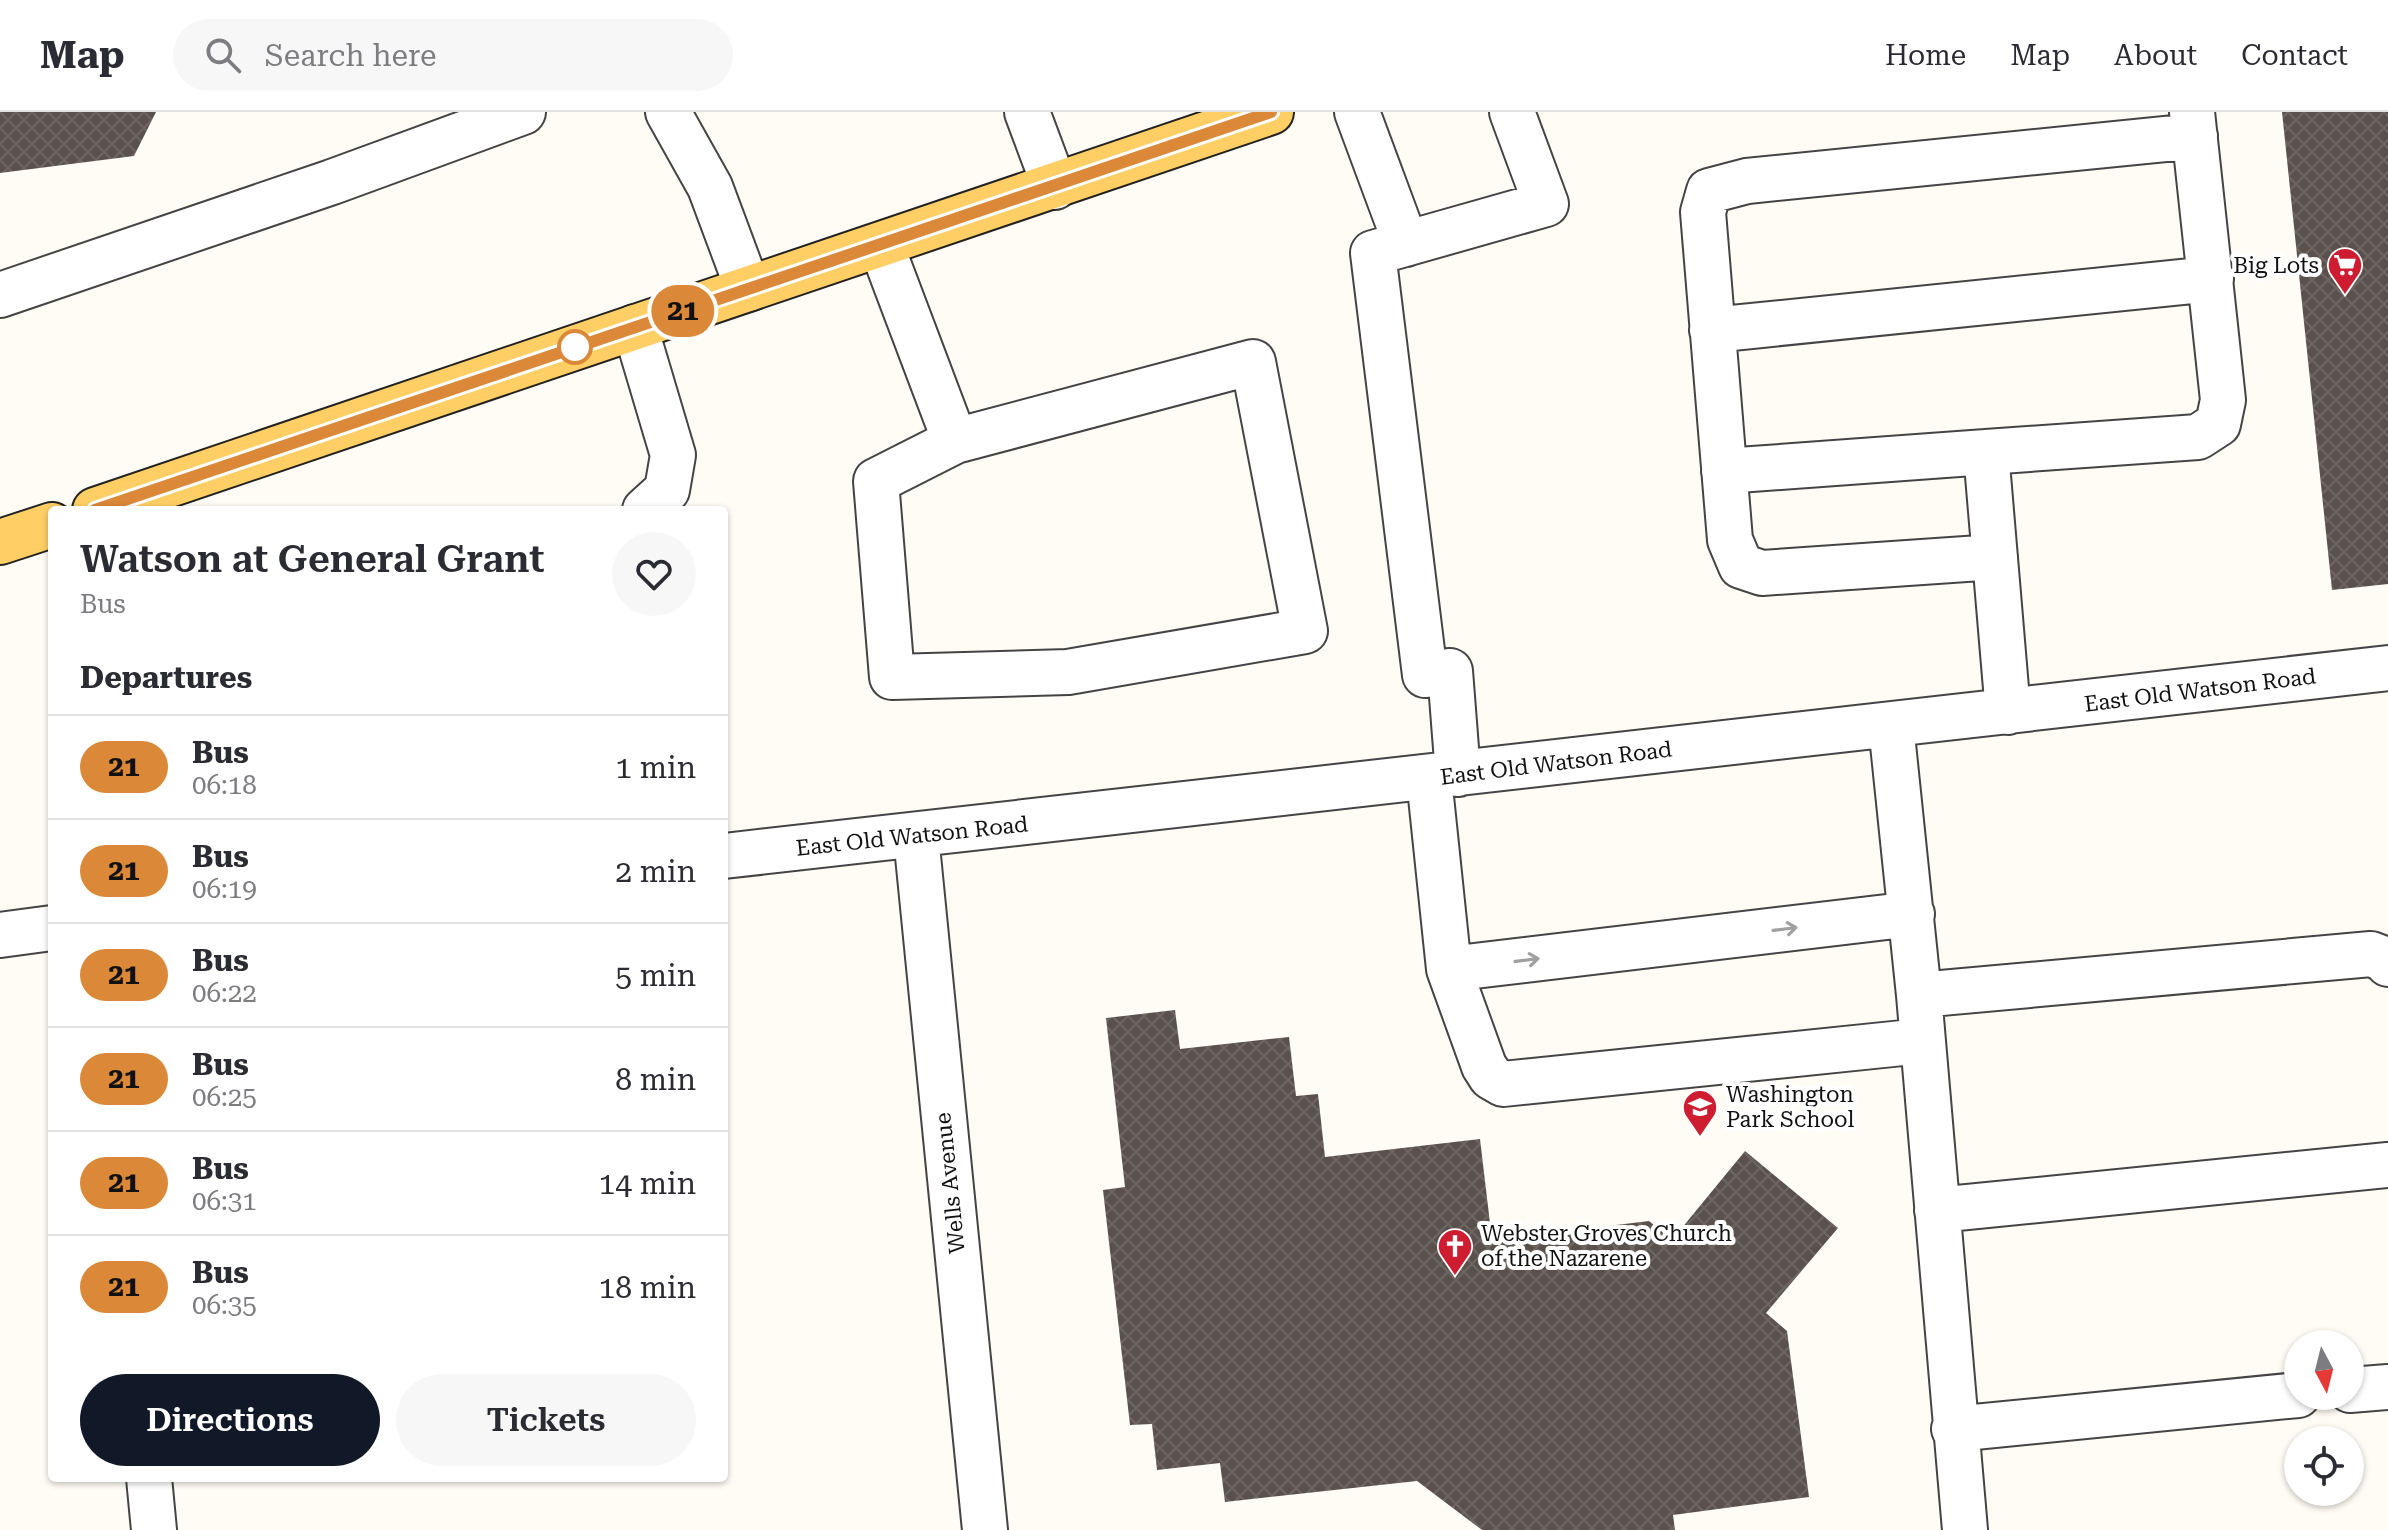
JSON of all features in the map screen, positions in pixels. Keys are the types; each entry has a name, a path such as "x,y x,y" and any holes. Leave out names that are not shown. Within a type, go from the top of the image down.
{"main road":[{"path":"107,506 1271,112"},
{"path":"0,542 48,526"}],"street":[{"path":"0,295 332,182 523,112"},
{"path":"668,112 710,187 748,289"},
{"path":"1027,112 1055,187"},
{"path":"1357,112 1406,244"},
{"path":"1512,112 1546,204 1373,253 1425,675 1450,671 1443,776 1449,969 1484,1066 1491,1077 1503,1084 1922,1041"},
{"path":"1724,471 2198,437 2218,424 2223,400 2194,124 1747,181 1709,191 1703,212 1724,471 1730,540 1741,566 1762,573 1995,557"},
{"path":"881,245 955,441"},
{"path":"1712,330 2211,279"},
{"path":"635,327 673,455 667,490 649,506"},
{"path":"1253,362 1305,631 1068,672 892,677 876,481 955,441 1253,362"},
{"path":"1986,452 2008,712"},
{"name":"East Old Watson Road","path":"728,856 2388,668"},
{"path":"1891,725 1912,914 1965,1530"},
{"name":"Wells Avenue","path":"916,836 985,1530"},
{"path":"1449,969 1912,914"},
{"path":"0,935 48,929"},
{"path":"1919,995 2371,954 2388,964"},
{"path":"1937,1210 2388,1165"},
{"path":"2364,1389 2388,1387"},
{"path":"1954,1429 2284,1396"},
{"path":"149,1482 154,1530"}],"building":[{"path":"0,112 156,112 134,156 0,173"},
{"name":"Big Lots","path":"2282,112 2388,112 2388,584 2332,590"},
{"name":"Webster Groves Church of the Nazarene","path":"1175,1010 1180,1049 1289,1037 1296,1096 1318,1094 1325,1157 1480,1139 1492,1240 1649,1221 1672,1240 1745,1151 1838,1228 1766,1313 1787,1331 1809,1497 1673,1515 1675,1530 1482,1530 1417,1481 1225,1502 1220,1463 1157,1470 1152,1424 1130,1425 1103,1190 1125,1187 1106,1018"}],"bus line":[{"name":"21","path":"107,506 1271,112"}],"place":[{"name":"Big Lots","path":"2345,296"},
{"name":"Washington Park School","path":"1700,1138"},
{"name":"Webster Groves Church of the Nazarene","path":"1455,1277"}]}
